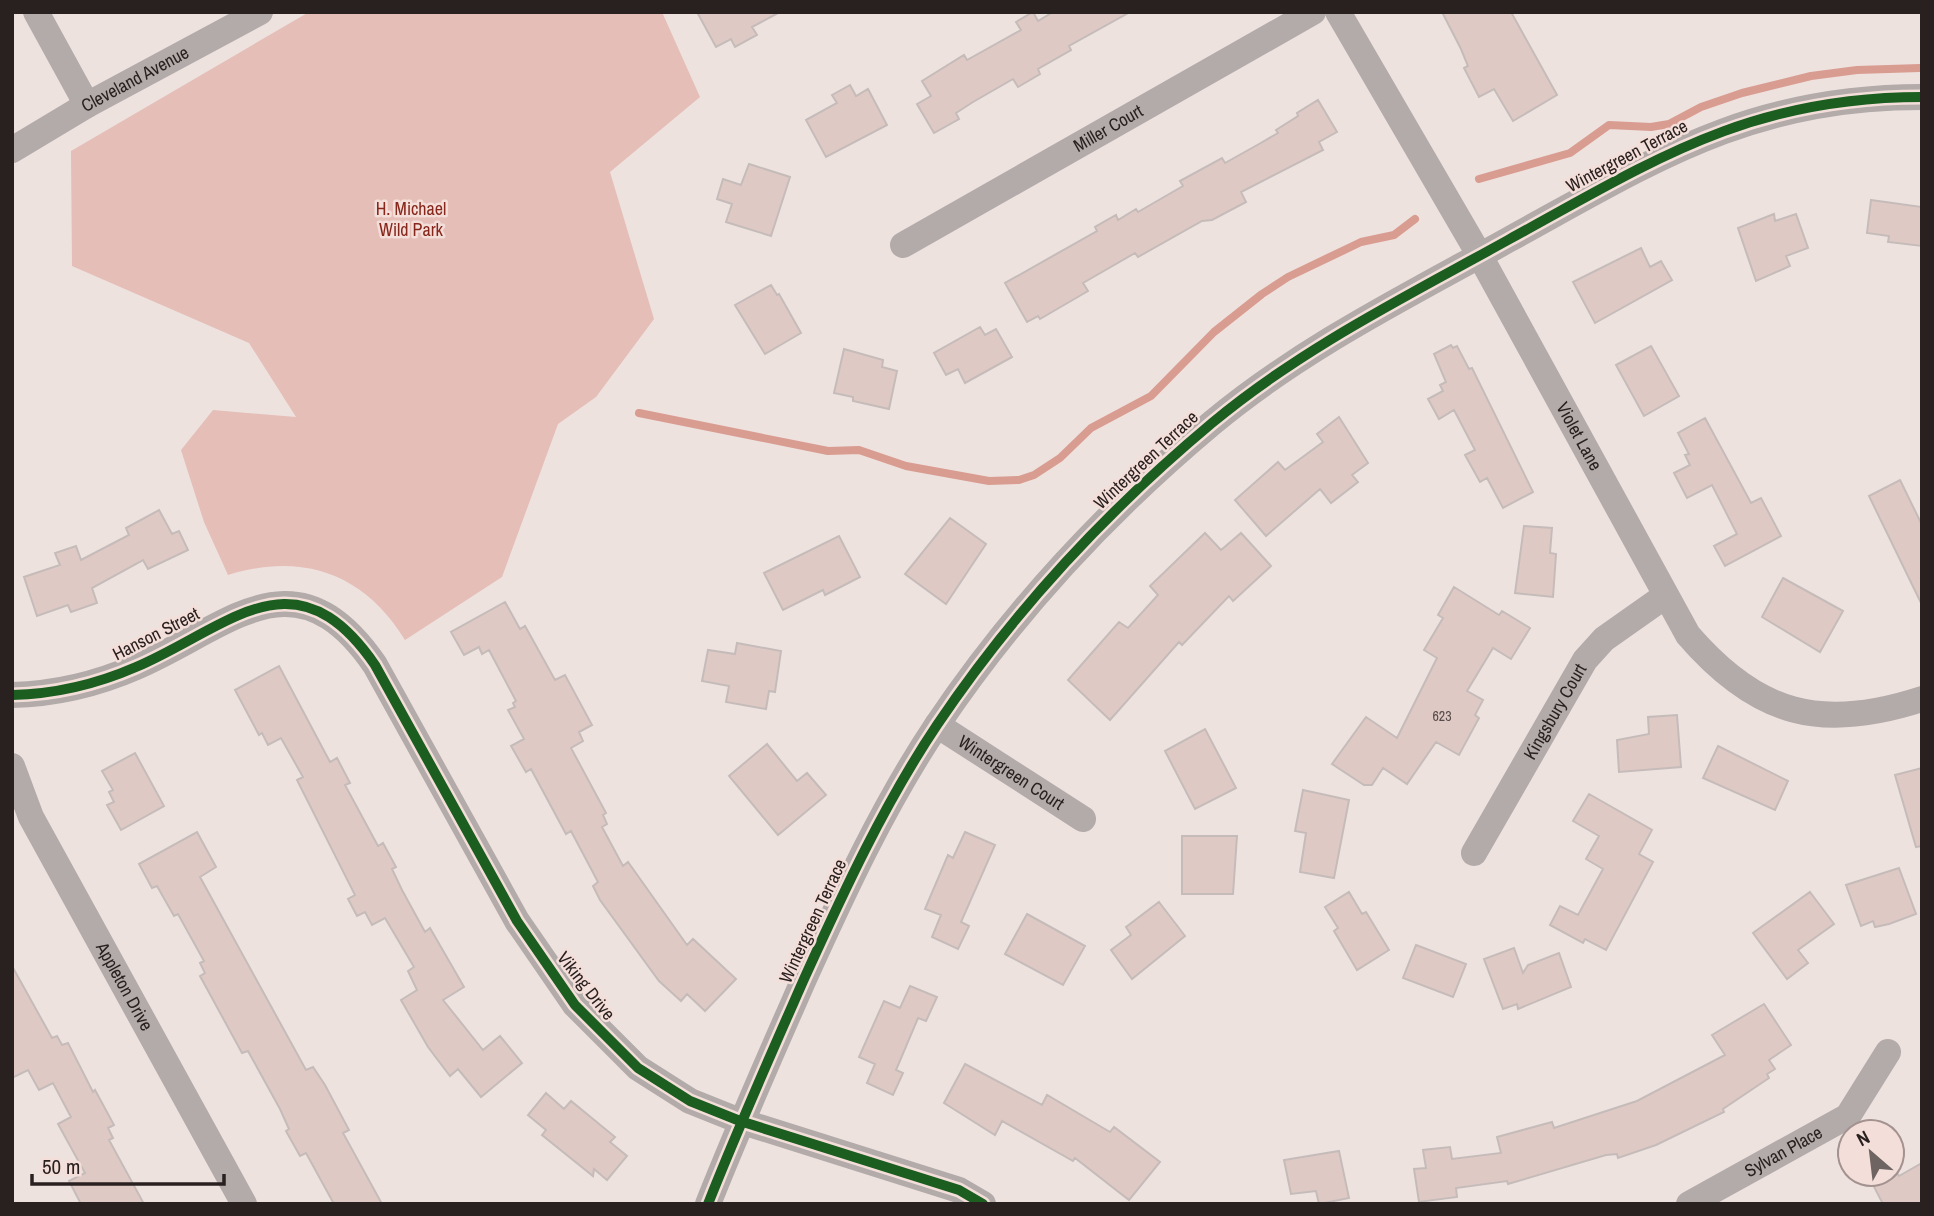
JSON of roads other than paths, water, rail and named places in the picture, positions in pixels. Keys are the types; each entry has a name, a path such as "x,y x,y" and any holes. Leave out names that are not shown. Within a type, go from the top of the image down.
{"street":[{"path":"36,12 87,105"},
{"name":"Cleveland Avenue","path":"12,150 87,105 260,12"},
{"name":"Miller Court","path":"903,245 1313,12"},
{"name":"Violet Lane","path":"1338,12 1480,256 1688,635 1718,670 1764,698 1800,712 1829,717 1880,712 1922,699"},
{"name":"Wintergreen Terrace","path":"708,1204 740,1121 839,902 902,782 937,725 994,648 1056,575 1121,505 1215,421 1343,331 1662,155 1731,126 1821,103 1867,97 1922,96"},
{"name":"Kingsbury Court","path":"1474,853 1585,660 1604,639 1665,596"},
{"name":"Hanson Street","path":"12,695 71,689 107,679 138,666 227,618 257,607 283,604 315,609"},
{"name":"Viking Drive","path":"315,609 357,640 374,665 517,921 575,1005 638,1068 690,1101 740,1121 959,1190 984,1204"},
{"name":"Wintergreen Court","path":"937,725 1083,820"},
{"name":"Appleton Drive","path":"12,766 31,817 244,1204"},
{"name":"Sylvan Place","path":"1689,1204 1848,1116 1888,1052"}],"waterway":[{"path":"1479,179 1570,153 1609,125 1651,127 1669,124 1701,107 1742,93 1811,76 1857,70 1920,68"},
{"path":"639,413 828,451 859,450 906,466 989,481 1019,480 1034,475 1060,458 1091,428 1151,396 1214,332 1262,294 1288,277 1361,242 1394,235 1415,219"}],"park label":[{"name":"H. Michael Wild Park","path":"411,220"}]}
